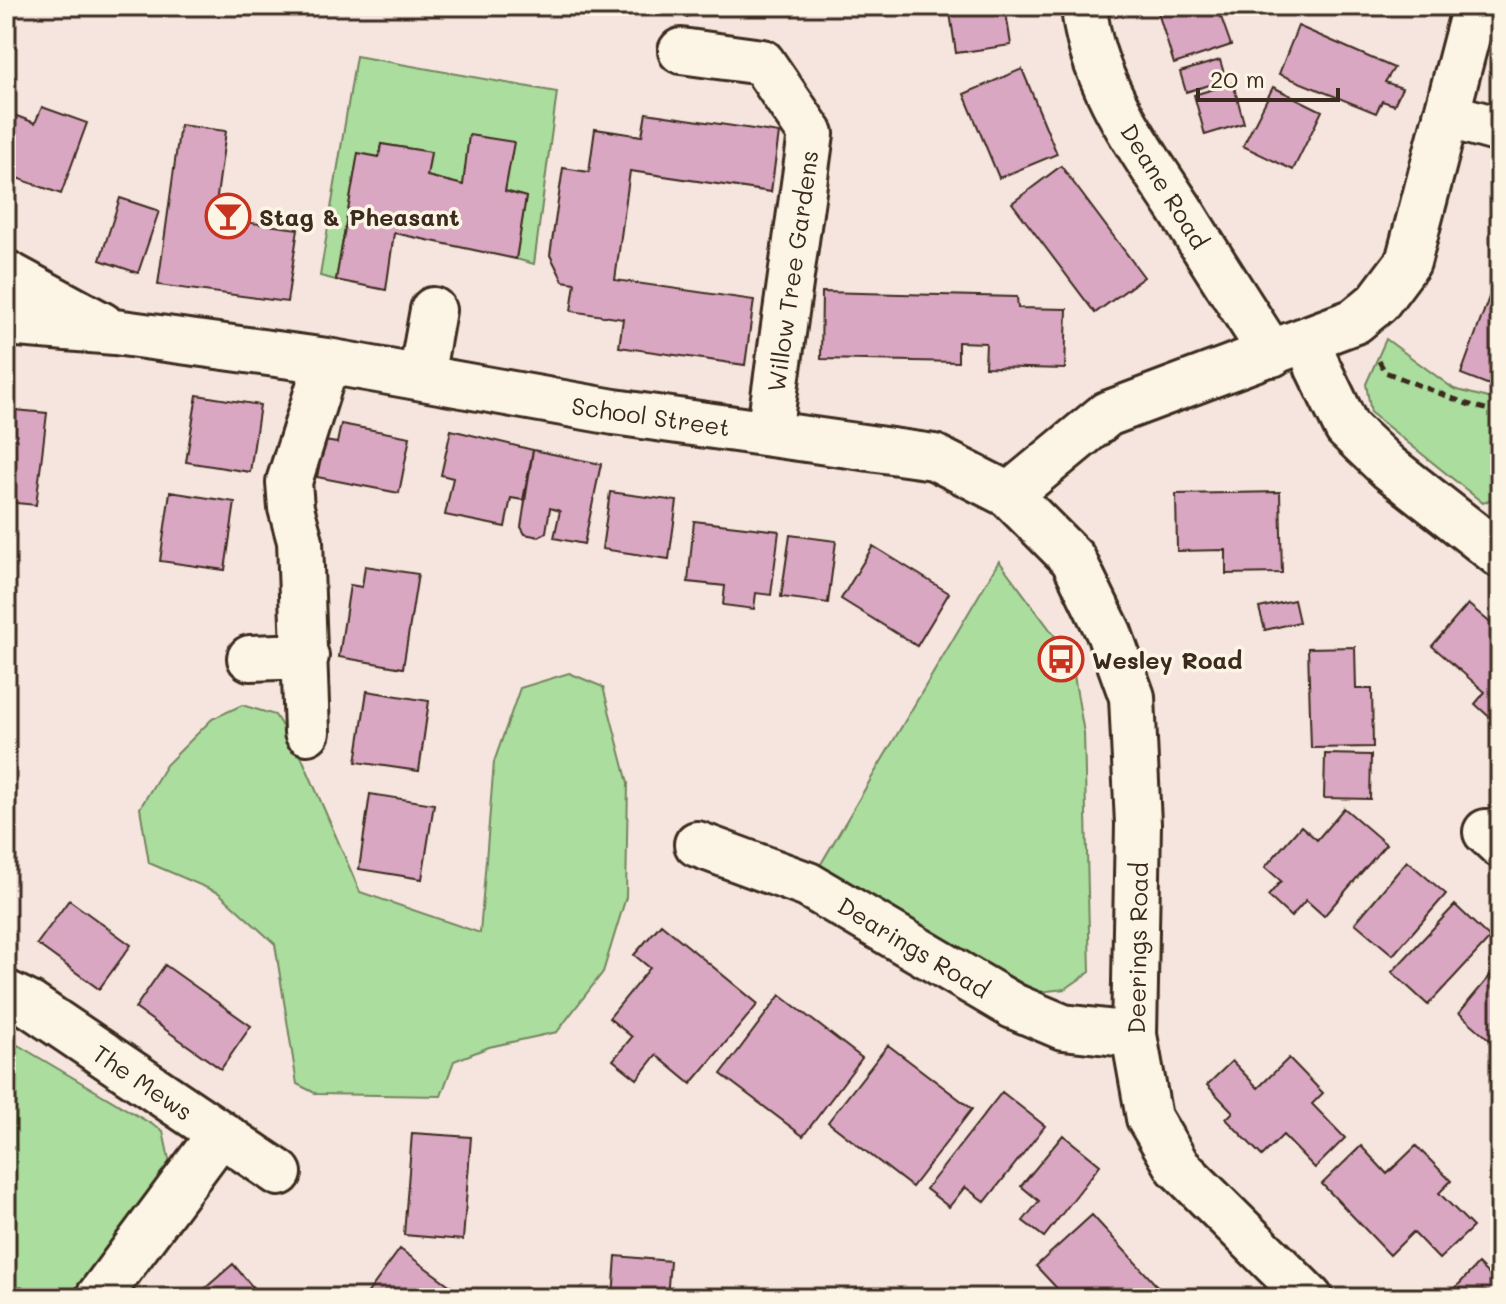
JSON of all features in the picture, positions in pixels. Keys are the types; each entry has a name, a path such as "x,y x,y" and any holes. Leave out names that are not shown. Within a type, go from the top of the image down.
{"street":[{"name":"Deane Road","path":"1084,6 1101,73 1127,127 1290,347 1318,368 1347,428 1388,467 1500,555"},
{"path":"1009,495 1107,414 1355,321 1378,302 1408,262 1475,6"},
{"name":"Willow Tree Gardens","path":"681,51 762,62 811,134 769,433"},
{"path":"1446,115 1500,130"},
{"name":"School Street","path":"6,273 115,332"},
{"path":"421,377 433,310"},
{"name":"School Street","path":"6,323 115,332 327,361 614,412 934,457 1009,495 1073,559 1109,633"},
{"path":"307,732 300,541 291,508 289,482 327,361"},
{"name":"Deerings Road","path":"1109,633 1132,697 1138,824 1134,1035 1149,1118 1178,1167 1310,1298"},
{"path":"250,658 306,656"},
{"name":"Dearings Road","path":"697,844 808,885 1013,1006 1063,1027 1134,1035"},
{"name":"The Mews","path":"6,993 29,1004 279,1173"},
{"path":"98,1298 220,1134"}],"path":[{"path":"1355,321 1385,372 1467,404 1500,413"}],"green space":[{"path":"356,56 557,92 534,264 516,259 526,197 505,191 513,143 463,185 427,176 431,152 381,144 379,157 358,154 336,280 320,276"},
{"path":"1386,339 1454,389 1500,401 1500,495 1483,503 1371,413 1366,384"},
{"path":"999,561 1071,658 1084,733 1090,972 1065,989 1038,992 818,869"},
{"path":"569,673 603,687 628,783 626,897 603,972 557,1032 489,1047 454,1061 441,1096 317,1094 297,1084 275,944 219,893 149,863 140,808 166,765 212,719 242,705 275,715 302,758 360,892 480,933 494,762 520,688"},
{"path":"6,1038 163,1131 170,1164 69,1298 6,1298"}],"building":[{"path":"597,6 632,6 602,18"},
{"path":"681,6 713,6 686,17"},
{"path":"949,6 1005,6 1011,45 956,53"},
{"path":"1156,6 1217,6 1231,45 1174,64"},
{"path":"1298,26 1394,68 1385,82 1402,88 1394,105 1382,101 1376,113 1279,74"},
{"path":"1220,60 1226,80 1186,92 1180,72"},
{"path":"1022,69 1057,154 999,178 964,94"},
{"path":"1233,83 1244,123 1205,135 1194,95"},
{"path":"1273,87 1322,111 1293,170 1243,146"},
{"path":"42,107 87,123 61,194 6,174 6,112 35,123"},
{"path":"646,113 779,133 771,192 630,171 615,280 754,300 745,365 619,347 623,319 571,311 575,283 563,281 550,255 563,168 589,172 595,129 642,136"},
{"path":"180,125 226,131 214,218 298,229 287,302 158,285"},
{"path":"469,135 514,142 505,191 526,197 516,259 394,233 386,290 336,280 358,153 379,157 381,144 431,152 427,176 463,185"},
{"path":"1061,166 1144,277 1095,313 1012,203"},
{"path":"120,198 159,211 138,273 100,260"},
{"path":"1492,289 1500,292 1500,389 1461,374"},
{"path":"822,292 1017,297 1018,308 1067,309 1065,369 985,367 986,343 958,342 958,362 821,359"},
{"path":"197,395 260,405 250,472 186,462"},
{"path":"15,410 47,413 36,505 6,502 6,426 14,426"},
{"path":"341,424 410,437 399,493 317,477 324,441 337,443"},
{"path":"451,430 533,450 523,500 511,498 505,527 445,515 453,478 441,475"},
{"path":"533,450 601,464 584,544 554,538 560,511 550,508 546,532 539,537 525,534 521,527"},
{"path":"170,492 235,502 225,570 160,561"},
{"path":"610,492 677,501 669,559 602,549"},
{"path":"1280,492 1282,573 1226,574 1226,550 1177,551 1176,494"},
{"path":"694,521 779,531 771,595 756,593 754,609 723,605 725,586 688,582"},
{"path":"790,535 836,541 828,603 781,597"},
{"path":"873,546 949,593 917,646 841,599"},
{"path":"365,566 418,574 403,668 339,657 350,585 362,587"},
{"path":"1294,600 1299,622 1265,630 1259,608"},
{"path":"1468,604 1500,631 1500,720 1497,724 1475,704 1485,692 1432,646"},
{"path":"1355,647 1356,689 1372,689 1373,747 1311,748 1308,648"},
{"path":"367,691 429,701 419,771 356,762"},
{"path":"1325,754 1371,755 1370,799 1324,798"},
{"path":"370,794 434,804 422,879 359,869"},
{"path":"1344,808 1386,844 1324,916 1306,900 1291,917 1268,896 1281,881 1265,867 1301,826 1317,840"},
{"path":"1407,861 1446,894 1393,955 1355,923"},
{"path":"69,900 131,945 99,989 37,944"},
{"path":"1455,905 1490,938 1428,1005 1392,972"},
{"path":"661,924 758,1004 691,1084 656,1055 637,1079 613,1060 632,1037 609,1018 650,968 634,955"},
{"path":"1500,964 1500,1046 1499,1048 1459,1013"},
{"path":"165,965 251,1026 221,1069 135,1008"},
{"path":"780,995 862,1058 803,1136 721,1074"},
{"path":"888,1045 972,1109 912,1187 828,1122"},
{"path":"1289,1058 1323,1093 1312,1104 1345,1138 1315,1168 1283,1135 1262,1156 1226,1119 1233,1112 1207,1085 1232,1061 1258,1088"},
{"path":"1002,1092 1045,1126 985,1202 965,1187 949,1207 926,1189"},
{"path":"412,1133 471,1137 463,1240 404,1235"},
{"path":"1063,1135 1100,1165 1044,1237 1023,1221 1039,1201 1021,1186"},
{"path":"1361,1146 1387,1174 1416,1146 1451,1181 1439,1193 1473,1227 1439,1259 1413,1232 1390,1255 1322,1184"},
{"path":"1092,1215 1168,1298 1066,1298 1036,1266"},
{"path":"400,1249 452,1287 444,1298 364,1298"},
{"path":"616,1256 670,1261 667,1298 613,1298"},
{"path":"233,1264 262,1298 194,1298"},
{"path":"1478,1264 1498,1284 1500,1282 1500,1298 1446,1298"}],"place":[{"name":"Stag & Pheasant","path":"228,216"},
{"name":"Wesley Road","path":"1061,659"}]}
